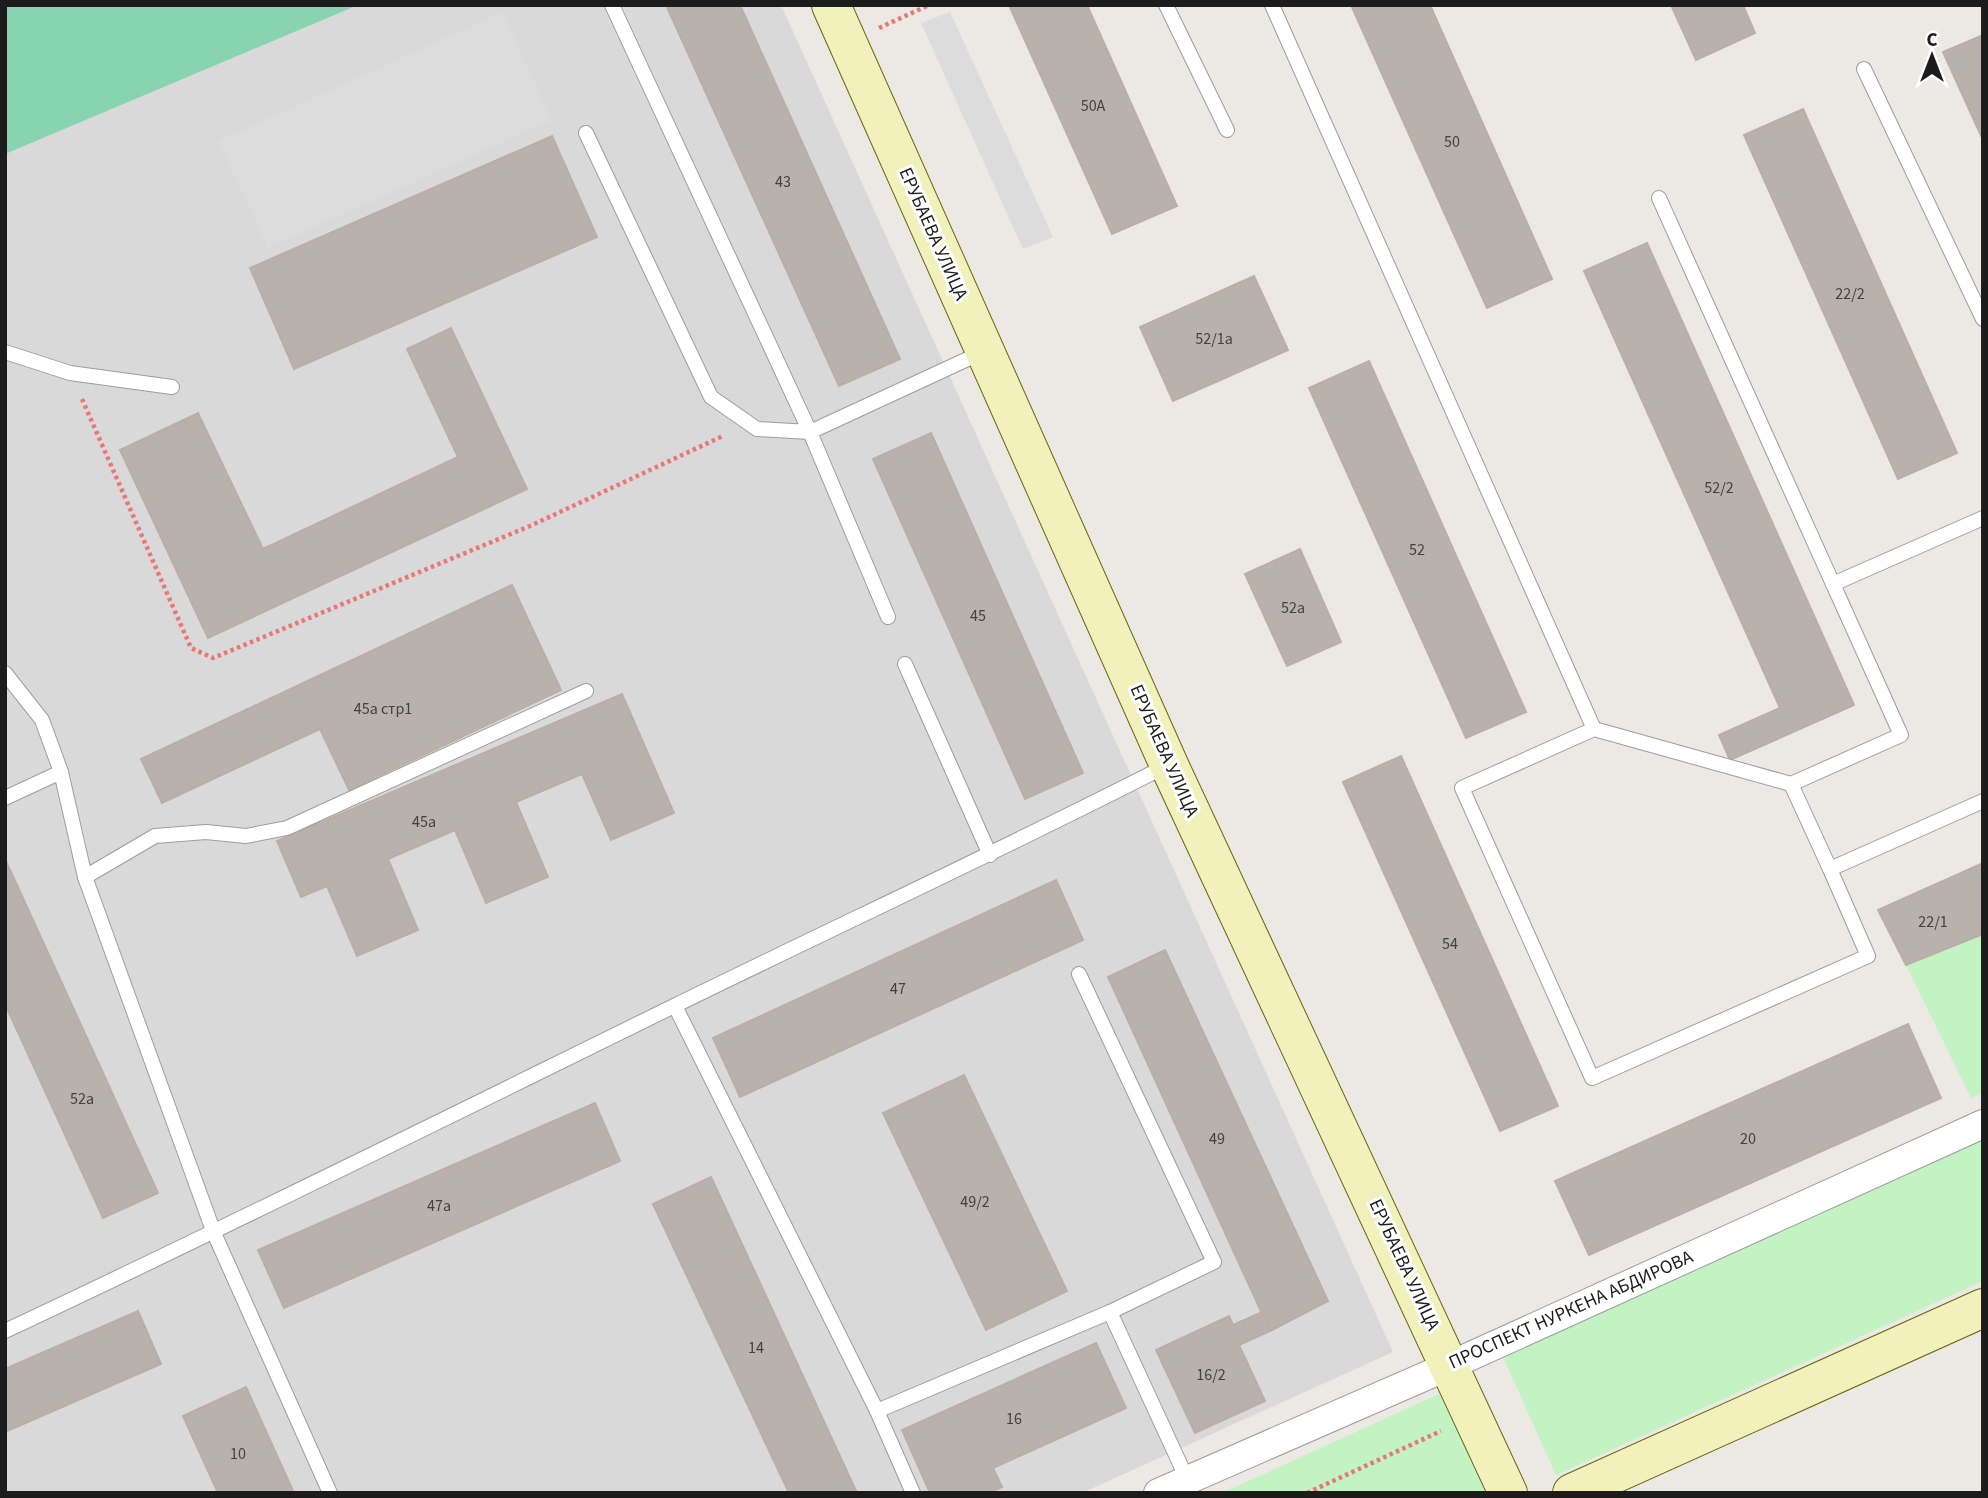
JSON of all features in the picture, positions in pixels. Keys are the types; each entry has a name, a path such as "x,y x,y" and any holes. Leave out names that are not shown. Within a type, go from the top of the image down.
{"main road":[{"name":"ЕРУБАЕВА УЛИЦА","path":"831,5 1169,765 1451,1365 1508,1493"},
{"path":"1572,1493 1983,1308"}],"street":[{"name":"ПРОСПЕКТ НУРКЕНА АБДИРОВА","path":"1158,1493 1451,1365 1983,1124"}],"lane":[{"path":"612,5 810,432 888,617"},
{"path":"1166,5 1227,130"},
{"path":"1272,5 1594,729"},
{"path":"1864,69 1983,319"},
{"path":"586,133 711,397 757,429 810,432 985,351"},
{"path":"1659,198 1901,735 1791,784 1594,729 1462,788 1592,1078 1868,956 1791,784"},
{"path":"5,352 70,373 172,387"},
{"path":"1833,584 1983,518"},
{"path":"905,664 990,855"},
{"path":"5,673 42,720 61,772 85,877 214,1233 330,1493"},
{"path":"85,877 155,836 206,832 246,836 287,828 586,691"},
{"path":"5,1331 214,1233 1169,765"},
{"path":"5,798 61,772"},
{"path":"1830,869 1983,801"},
{"path":"877,1411 1110,1312 1214,1262 1079,974"},
{"path":"675,1006 877,1411 913,1493"},
{"path":"1110,1312 1187,1479"}],"path":[{"path":"70,373 191,648 213,658 530,526 749,424"},
{"path":"1307,1493 1474,1416"}],"shaded area":[{"path":"5,5 781,5 1393,1352 1082,1493 5,1493"},
{"path":"503,12 552,120 268,248 218,141"},
{"path":"950,12 1053,237 1023,249 921,23"}],"green space":[{"path":"5,5 358,5 5,154"},
{"path":"1983,931 1983,1092 1971,1098 1906,965"},
{"path":"1983,1126 1983,1281 1556,1475 1498,1346"},
{"path":"1465,1382 1515,1493 1222,1493"}],"building":[{"path":"666,5 740,5 900,359 839,386"},
{"path":"1009,5 1087,5 1177,206 1112,234"},
{"path":"1351,5 1430,5 1552,279 1487,308"},
{"path":"1671,5 1743,5 1755,33 1696,60"},
{"path":"1983,35 1983,140 1943,52"},
{"path":"1803,109 1957,453 1898,479 1744,135"},
{"path":"552,136 597,237 294,369 250,268"},
{"path":"1647,243 1854,705 1730,760 1719,735 1780,708 1584,271"},
{"path":"1254,276 1288,350 1173,401 1140,327"},
{"path":"451,328 527,489 208,638 120,450 198,413 263,549 458,457 407,349"},
{"path":"1369,361 1526,712 1466,738 1309,388"},
{"path":"931,433 1083,773 1025,799 873,459"},
{"path":"1300,549 1341,642 1287,666 1245,574"},
{"path":"512,585 561,690 349,790 320,729 162,803 141,759"},
{"path":"622,694 674,813 611,840 582,774 516,802 548,877 486,903 455,830 388,859 418,930 357,956 327,886 301,897 277,841"},
{"path":"1401,756 1558,1106 1500,1131 1343,782"},
{"path":"5,859 158,1193 103,1218 5,1004"},
{"path":"1983,863 1983,934 1906,965 1878,910"},
{"path":"1056,880 1083,940 740,1097 713,1038"},
{"path":"1165,950 1328,1301 1270,1331 1108,977"},
{"path":"1908,1024 1941,1098 1589,1255 1555,1181"},
{"path":"964,1075 1067,1291 986,1330 883,1113"},
{"path":"595,1103 620,1161 284,1308 258,1250"},
{"path":"711,1177 857,1493 789,1493 653,1204"},
{"path":"138,1311 161,1364 5,1432 5,1369"},
{"path":"1262,1312 1270,1331 1239,1345 1265,1401 1195,1433 1156,1350 1229,1316 1233,1325"},
{"path":"1096,1343 1126,1408 993,1468 1002,1487 989,1493 930,1493 902,1430"},
{"path":"246,1387 294,1493 218,1493 183,1416"}]}
